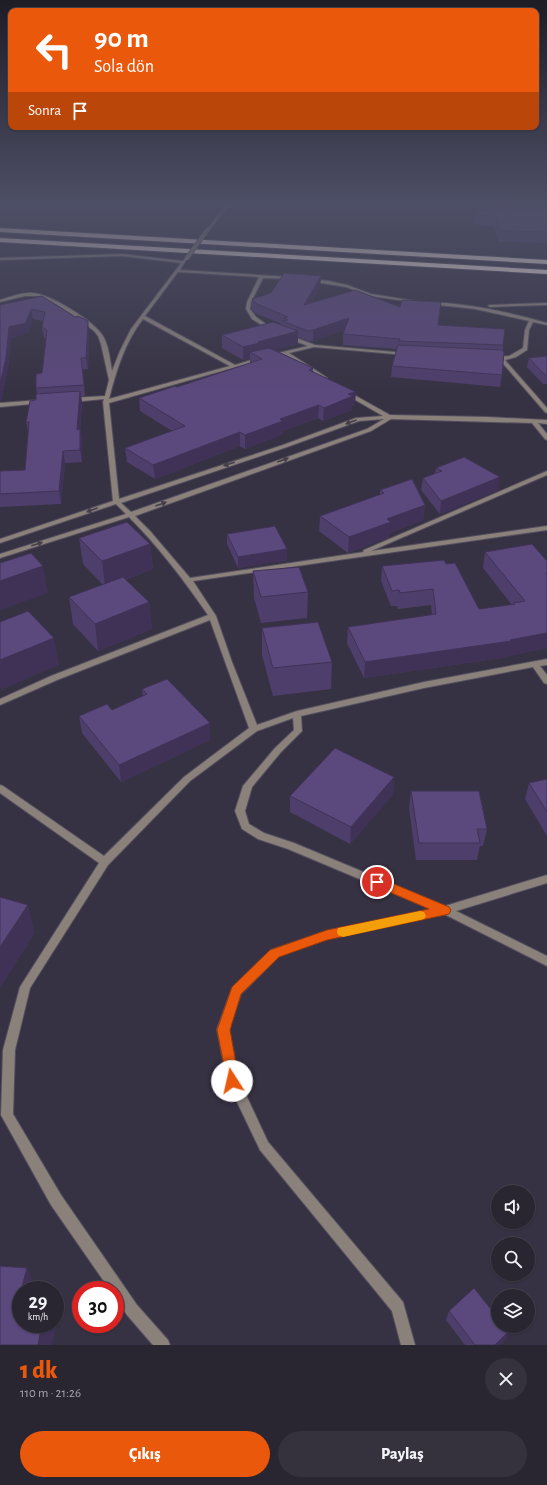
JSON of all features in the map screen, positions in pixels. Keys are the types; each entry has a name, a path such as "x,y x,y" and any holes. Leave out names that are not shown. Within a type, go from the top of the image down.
{"highway":[{"path":"440,266 547,272"}],"street":[{"path":"181,266 133,329 122,351 111,380 106,400 116,501 148,532 188,580 212,616 254,729"},
{"path":"177,271 297,279"},
{"path":"261,276 248,302 248,310 254,318 274,332"},
{"path":"305,279 342,285 370,295 416,302"},
{"path":"0,301 23,296 40,295 68,310 92,326 101,336 111,380"},
{"path":"424,302 504,306 547,304"},
{"path":"456,304 482,308 547,324"},
{"path":"142,316 233,366"},
{"path":"486,358 502,359 518,355 525,349 527,330 532,320"},
{"path":"281,334 314,346 415,355"},
{"path":"69,400 106,400 314,346"},
{"path":"285,353 331,382"},
{"path":"502,359 547,411"},
{"path":"344,391 390,417"},
{"path":"0,405 46,402"},
{"path":"0,556 130,515 369,430 390,417"},
{"path":"0,541 284,446 358,419 390,417 547,422"},
{"path":"534,422 547,438"},
{"path":"356,556 547,473"},
{"path":"188,580 547,528"},
{"path":"0,702 54,678 212,616"},
{"path":"163,1345 132,1310 61,1207 4,1118 9,1050 26,987 105,862 187,779 254,729 297,714 424,685 547,662"},
{"path":"535,664 547,681"},
{"path":"297,714 298,731 278,750 248,786 240,811 245,826 261,836 291,846 445,910 547,961"},
{"path":"0,788 105,862"},
{"path":"408,1345 398,1307 264,1146 232,1081 223,1030 236,991 274,953 327,935 445,910 547,879"}],"building":[{"path":"284,273 321,276 304,305 355,290 400,307 402,300 441,302 438,325 505,329 503,345 399,341 400,339 343,334 349,318 308,331 282,321 288,320 284,318 288,317 255,303 252,299 271,293"},
{"path":"42,296 75,317 78,316 88,321 86,358 81,358 84,385 36,388 36,374 42,373 47,330 42,327 45,312 31,309 26,323 9,327 6,358 0,384 0,305"},
{"path":"273,322 298,331 243,347 222,335"},
{"path":"398,345 502,350 504,352 502,375 392,366"},
{"path":"269,348 313,368 309,370 356,392 348,394 353,396 324,408 319,405 280,419 283,421 245,435 240,432 153,465 125,448 185,426 139,398 262,359 250,352"},
{"path":"547,356 547,375 545,375 529,358"},
{"path":"80,391 77,430 80,429 80,450 63,451 59,491 0,494 0,471 25,470 29,422 26,422 30,401 36,400 36,394"},
{"path":"464,457 500,477 441,501 423,478 442,471 436,468"},
{"path":"412,479 425,505 387,519 391,522 349,537 320,516 384,493 380,490"},
{"path":"127,522 150,544 102,561 79,538"},
{"path":"275,526 287,549 238,557 227,534"},
{"path":"532,544 547,561 547,633 510,640 511,641 365,662 348,627 436,614 433,589 400,593 399,590 392,591 382,566 444,560 446,564 455,563 479,609 515,604 514,603 525,601 485,552"},
{"path":"31,553 43,566 0,581 0,563"},
{"path":"299,567 308,592 261,597 253,571"},
{"path":"123,577 149,602 95,624 69,597"},
{"path":"28,611 54,638 0,660 0,622"},
{"path":"318,622 332,662 273,668 262,628"},
{"path":"167,679 210,723 119,765 79,716 107,704 112,710 147,694 142,689"},
{"path":"335,748 394,777 351,827 290,796"},
{"path":"547,779 547,812 529,783"},
{"path":"411,791 479,791 487,829 477,829 480,843 419,843"},
{"path":"0,897 28,905 0,947"},
{"path":"0,1266 27,1268 24,1281 12,1281 12,1333 40,1333 38,1345 0,1345"},
{"path":"474,1288 491,1309 491,1333 507,1333 495,1345 475,1345 449,1311"}],"slow traffic":[{"path":"343,932 420,916"}],"route":[{"path":"232,1081 223,1030 236,991 274,953 327,935 445,910 377,882"}]}
